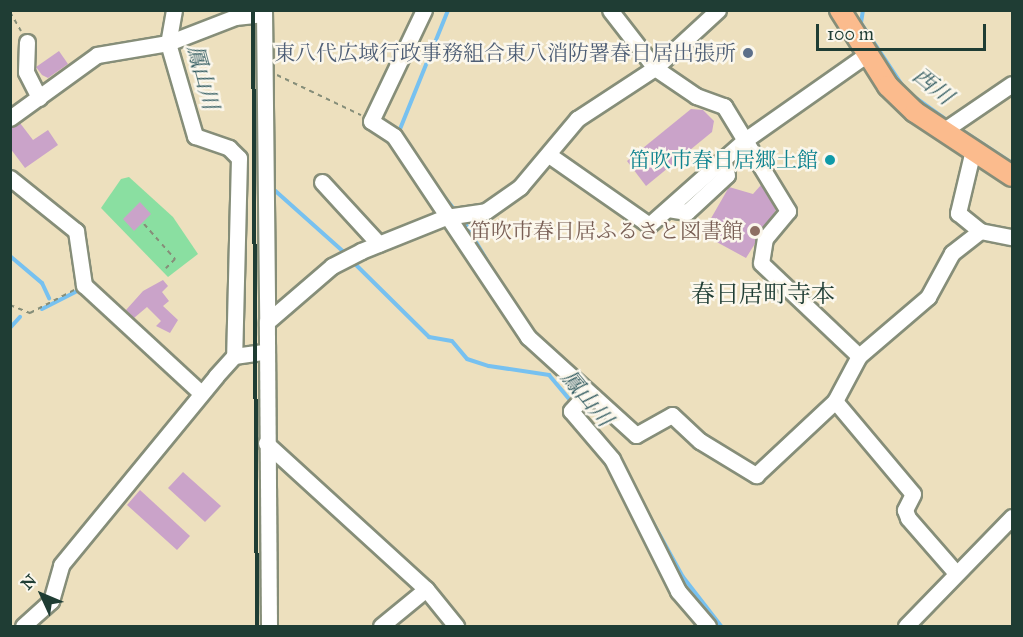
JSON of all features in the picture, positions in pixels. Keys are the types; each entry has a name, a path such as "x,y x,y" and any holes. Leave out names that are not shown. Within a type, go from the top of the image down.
{"main road":[{"path":"840,10 866,55 895,92 1012,176"}],"street":[{"path":"174,10 168,43 195,136 229,148 238,158 237,355"},
{"path":"424,10 372,121 394,136 528,337 581,400 678,591 708,627"},
{"path":"610,10 655,68 696,96 724,106 788,211 765,238 761,263 859,356"},
{"path":"267,322 332,266 446,217 486,211 519,187 549,155 577,119 655,68 718,10"},
{"path":"10,118 96,55 168,43 235,17 264,12 267,322 264,352 269,627"},
{"path":"27,42 26,72 39,98"},
{"path":"549,155 649,225 745,140 866,55"},
{"path":"945,130 1012,84"},
{"path":"974,150 958,213 981,231 1012,237"},
{"path":"10,178 76,231 84,285 201,393"},
{"path":"322,182 379,244"},
{"path":"581,400 636,435 672,415 700,441 756,476 836,401 859,356 928,297 952,253 981,231"},
{"path":"22,627 51,601 61,565 201,393 237,355 264,352"},
{"path":"836,401 913,494 905,510 908,518 956,573"},
{"path":"266,443 426,589 456,627"},
{"path":"906,627 1012,517"},
{"path":"381,627 426,589"}],"path":[{"path":"10,12 27,42"},
{"path":"265,69 372,121"},
{"path":"144,224 175,259 166,268"},
{"path":"10,305 30,313 84,285"}],"green space":[{"path":"129,177 173,217 198,254 168,277 101,208 121,179"}],"building":[{"path":"59,51 68,64 48,78 42,75 36,67"},
{"path":"691,109 703,110 714,121 712,132 646,186 627,161"},
{"path":"20,123 33,140 48,130 58,145 25,168 10,148 10,128"},
{"path":"761,185 776,210 746,258 702,234 729,187 753,194"},
{"path":"140,202 151,214 134,231 123,219"},
{"path":"163,280 168,286 162,292 169,301 163,306 178,320 170,333 156,326 161,321 147,307 134,318 126,310 143,291"},
{"path":"183,472 221,506 205,522 168,488"},
{"path":"140,490 190,536 177,550 127,505"}],"waterway":[{"name":"鳳山川","path":"398,134 448,10"},
{"name":"西川","path":"863,10 861,23 906,91 948,121"},
{"name":"鳳山川","path":"177,43 181,62"},
{"name":"西川","path":"957,127 1012,163"},
{"name":"鳳山川","path":"271,187 346,254"},
{"name":"鳳山川","path":"441,193 455,210"},
{"name":"鳳山川","path":"462,218 496,276"},
{"path":"10,256 42,283 49,298"},
{"name":"鳳山川","path":"351,260 429,337 452,341 467,359 489,366 549,375 573,404"},
{"path":"42,309 76,292"},
{"path":"10,328 20,317"},
{"name":"鳳山川","path":"641,501 683,577 721,626"}],"railway":[{"path":"253,10 257,626"}],"place":[{"name":"東八代広域行政事務組合東八消防署春日居出張所","path":"748,53"},
{"name":"笛吹市春日居郷土館","path":"830,160"},
{"name":"笛吹市春日居ふるさと図書館","path":"755,231"}],"district":[{"name":"春日居町寺本","path":"763,295"}]}
